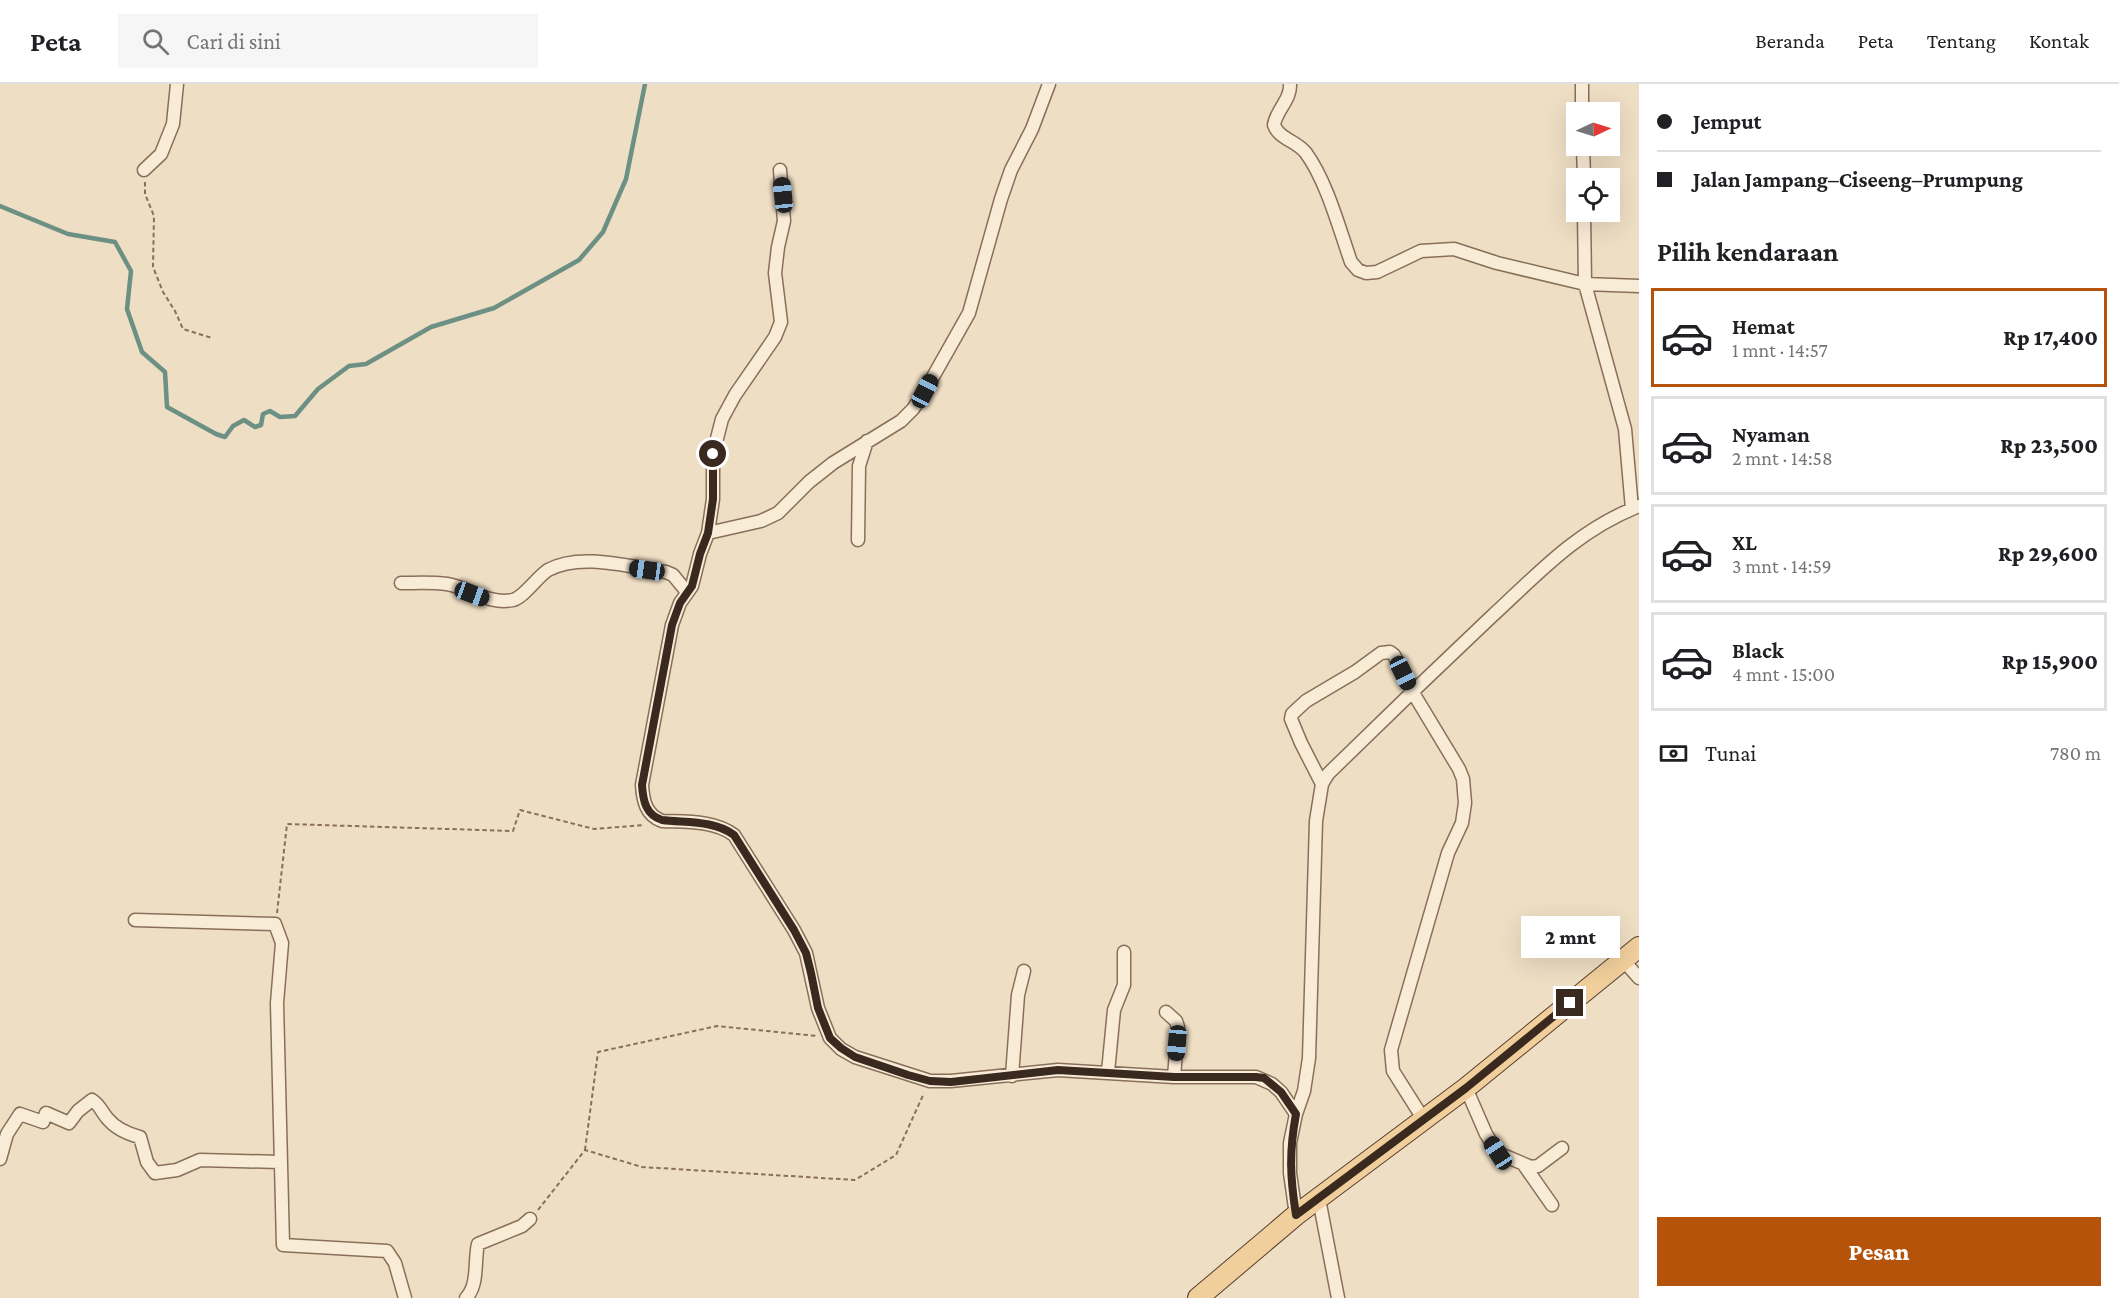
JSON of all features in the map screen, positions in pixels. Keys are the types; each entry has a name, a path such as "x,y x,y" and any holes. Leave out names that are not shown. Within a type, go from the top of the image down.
{"main road":[{"path":"1198,1298 1296,1215 1466,1088 1639,947"}],"street":[{"path":"144,170 161,154 173,124 177,84"},
{"path":"708,533 771,517 833,463 908,415 925,391 969,313 991,231 1011,170 1032,129 1049,84"},
{"path":"1290,84 1289,95 1279,110 1274,125 1280,135 1306,153 1322,184 1351,262 1358,270 1366,273 1377,272 1421,251 1454,249 1497,263 1586,284 1639,286"},
{"path":"1582,84 1582,102"},
{"path":"780,170 784,221 775,273 781,322 775,337 735,395 722,419 713,454 713,499 708,533 692,586 676,609 672,625 642,785 647,809 654,818 715,825 734,835 806,953 818,1008 830,1038 855,1057 930,1081 951,1082 1058,1070 1174,1077 1264,1078 1281,1092 1296,1114"},
{"path":"1296,1215 1290,1173 1290,1143 1304,1091 1309,1058 1316,821 1322,784 1328,774 1412,691 1579,537 1605,521 1636,507 1625,429 1586,284 1584,222"},
{"path":"858,540 859,466 867,441"},
{"path":"401,583 449,584 493,601 516,600 545,572 559,564 591,561 666,572 673,575 687,592"},
{"path":"1322,784 1291,719 1297,707 1385,652 1394,655 1412,691 1459,768 1465,792 1464,814 1448,853 1391,1050 1393,1071 1424,1120"},
{"path":"135,920 275,924 282,943 277,1003 283,1245 387,1251 395,1263 405,1298"},
{"path":"1108,1072 1114,1010 1124,985 1124,952"},
{"path":"1623,960 1639,978"},
{"path":"1012,1076 1018,995 1024,971"},
{"path":"1166,1012 1176,1021 1178,1027 1174,1077"},
{"path":"1466,1088 1486,1134 1498,1153 1524,1165 1538,1166 1562,1148"},
{"path":"0,1159 7,1134 20,1114 43,1122 46,1113 69,1123 78,1111 92,1100 99,1104 106,1118 126,1133 140,1137 147,1162 155,1173 177,1170 200,1160 280,1162"},
{"path":"1524,1165 1552,1205"},
{"path":"1319,1199 1338,1298"},
{"path":"466,1298 474,1284 478,1244 522,1226 530,1219"}],"path":[{"path":"144,170 145,194 154,216 153,267 163,292 175,310 183,329 212,338"},
{"path":"275,924 287,824 513,831 520,810 594,830 643,826 654,818"},
{"path":"530,1219 585,1150 598,1052 717,1026 830,1038"},
{"path":"585,1150 642,1167 855,1180 896,1155 930,1081"}],"waterway":[{"path":"0,206 68,234 115,242 131,271 127,309 142,352 165,372 167,407 225,437 233,426 244,420 255,427 261,425 263,414 270,411 280,417 295,416 318,389 349,366 366,364 431,327 494,308 579,260 603,232 626,179 645,84"}],"route":[{"path":"713,454 713,499 708,533 703,543 692,586 676,609 672,625 642,785 643,797 647,809 654,818 715,825 734,835 806,953 822,1023 830,1038 855,1057 930,1081 951,1082 1058,1070 1174,1077 1264,1078 1281,1092 1296,1114 1290,1143 1290,1173 1296,1215 1466,1088 1570,1003"}]}
